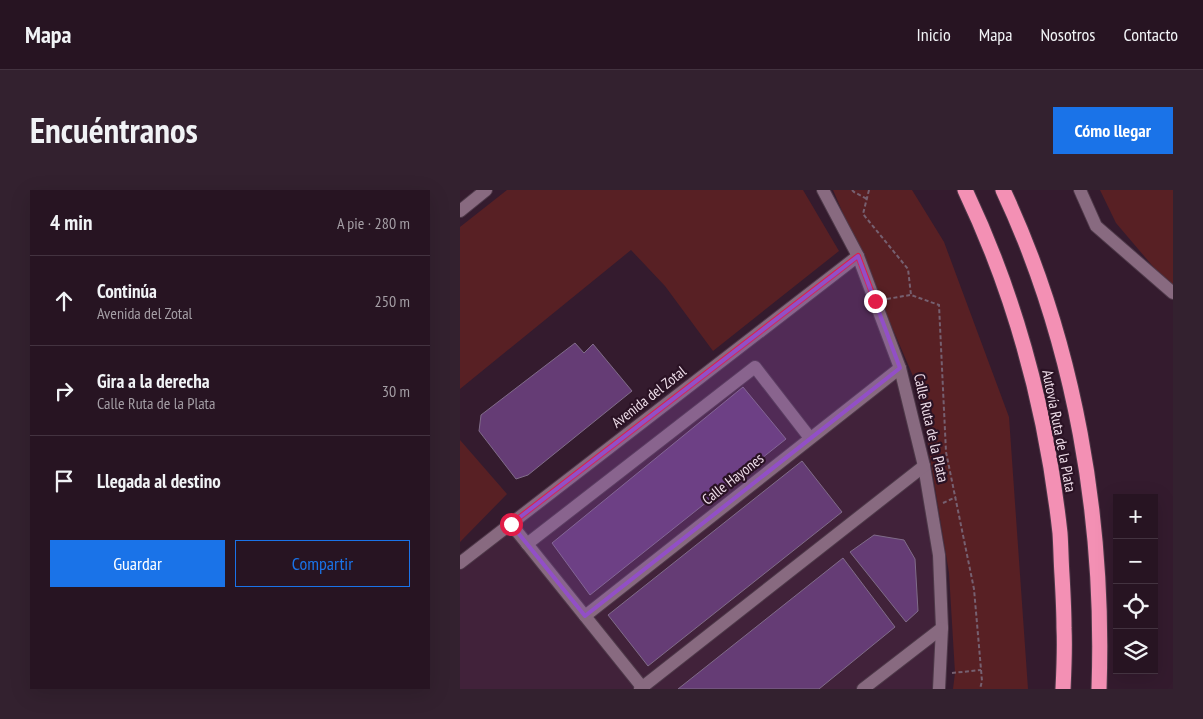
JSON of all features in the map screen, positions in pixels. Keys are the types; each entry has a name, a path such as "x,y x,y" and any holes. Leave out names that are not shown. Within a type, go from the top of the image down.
{"highway":[{"name":"Autovía Ruta de la Plata","path":"965,190 984,231 1002,279 1036,393 1052,478 1060,535 1064,629 1063,689"},
{"name":"Autovía Ruta de la Plata","path":"1003,190 1028,250 1053,322 1078,423 1088,480 1095,541 1099,612 1099,689"}],"street":[{"path":"460,210 486,190"},
{"name":"Calle Ruta de la Plata","path":"823,190 858,256 900,368 924,466 938,555 942,628 939,689"},
{"path":"1080,190 1096,226 1173,292"},
{"name":"Avenida del Zotal","path":"460,563 858,256"},
{"path":"527,544 755,368 810,438"},
{"name":"Calle Hayones","path":"585,616 900,368"},
{"path":"511,524 641,688 924,466"},
{"path":"863,689 942,628"}],"path":[{"path":"852,190 867,199"},
{"path":"869,190 863,214 908,269 911,294"},
{"path":"875,301 911,294 939,305 946,452 974,589 982,681 980,689"},
{"path":"940,674 981,670"}],"highlighted area":[{"path":"858,256 900,368 585,616 511,524"}],"shaded area":[{"path":"507,190 803,190 839,251 713,351 665,286 631,250 460,389 460,227"},
{"path":"833,190 912,190 944,242 1009,417 1028,689 953,689 955,673 949,573 919,390"},
{"path":"1100,190 1173,190 1173,290 1116,223"},
{"path":"858,256 924,466 942,628 939,689 460,689 460,563"},
{"path":"460,440 507,494 460,542"}],"building":[{"path":"575,343 584,353 593,344 632,391 528,475 516,479 479,431 481,415"},
{"path":"743,387 786,439 590,595 552,543"},
{"path":"802,461 842,512 648,666 608,615"},
{"path":"874,535 904,540 915,559 918,611 906,622 850,552"},
{"path":"843,558 895,627 819,689 678,689"}],"route":[{"path":"511,524 858,256 875,301"}]}
